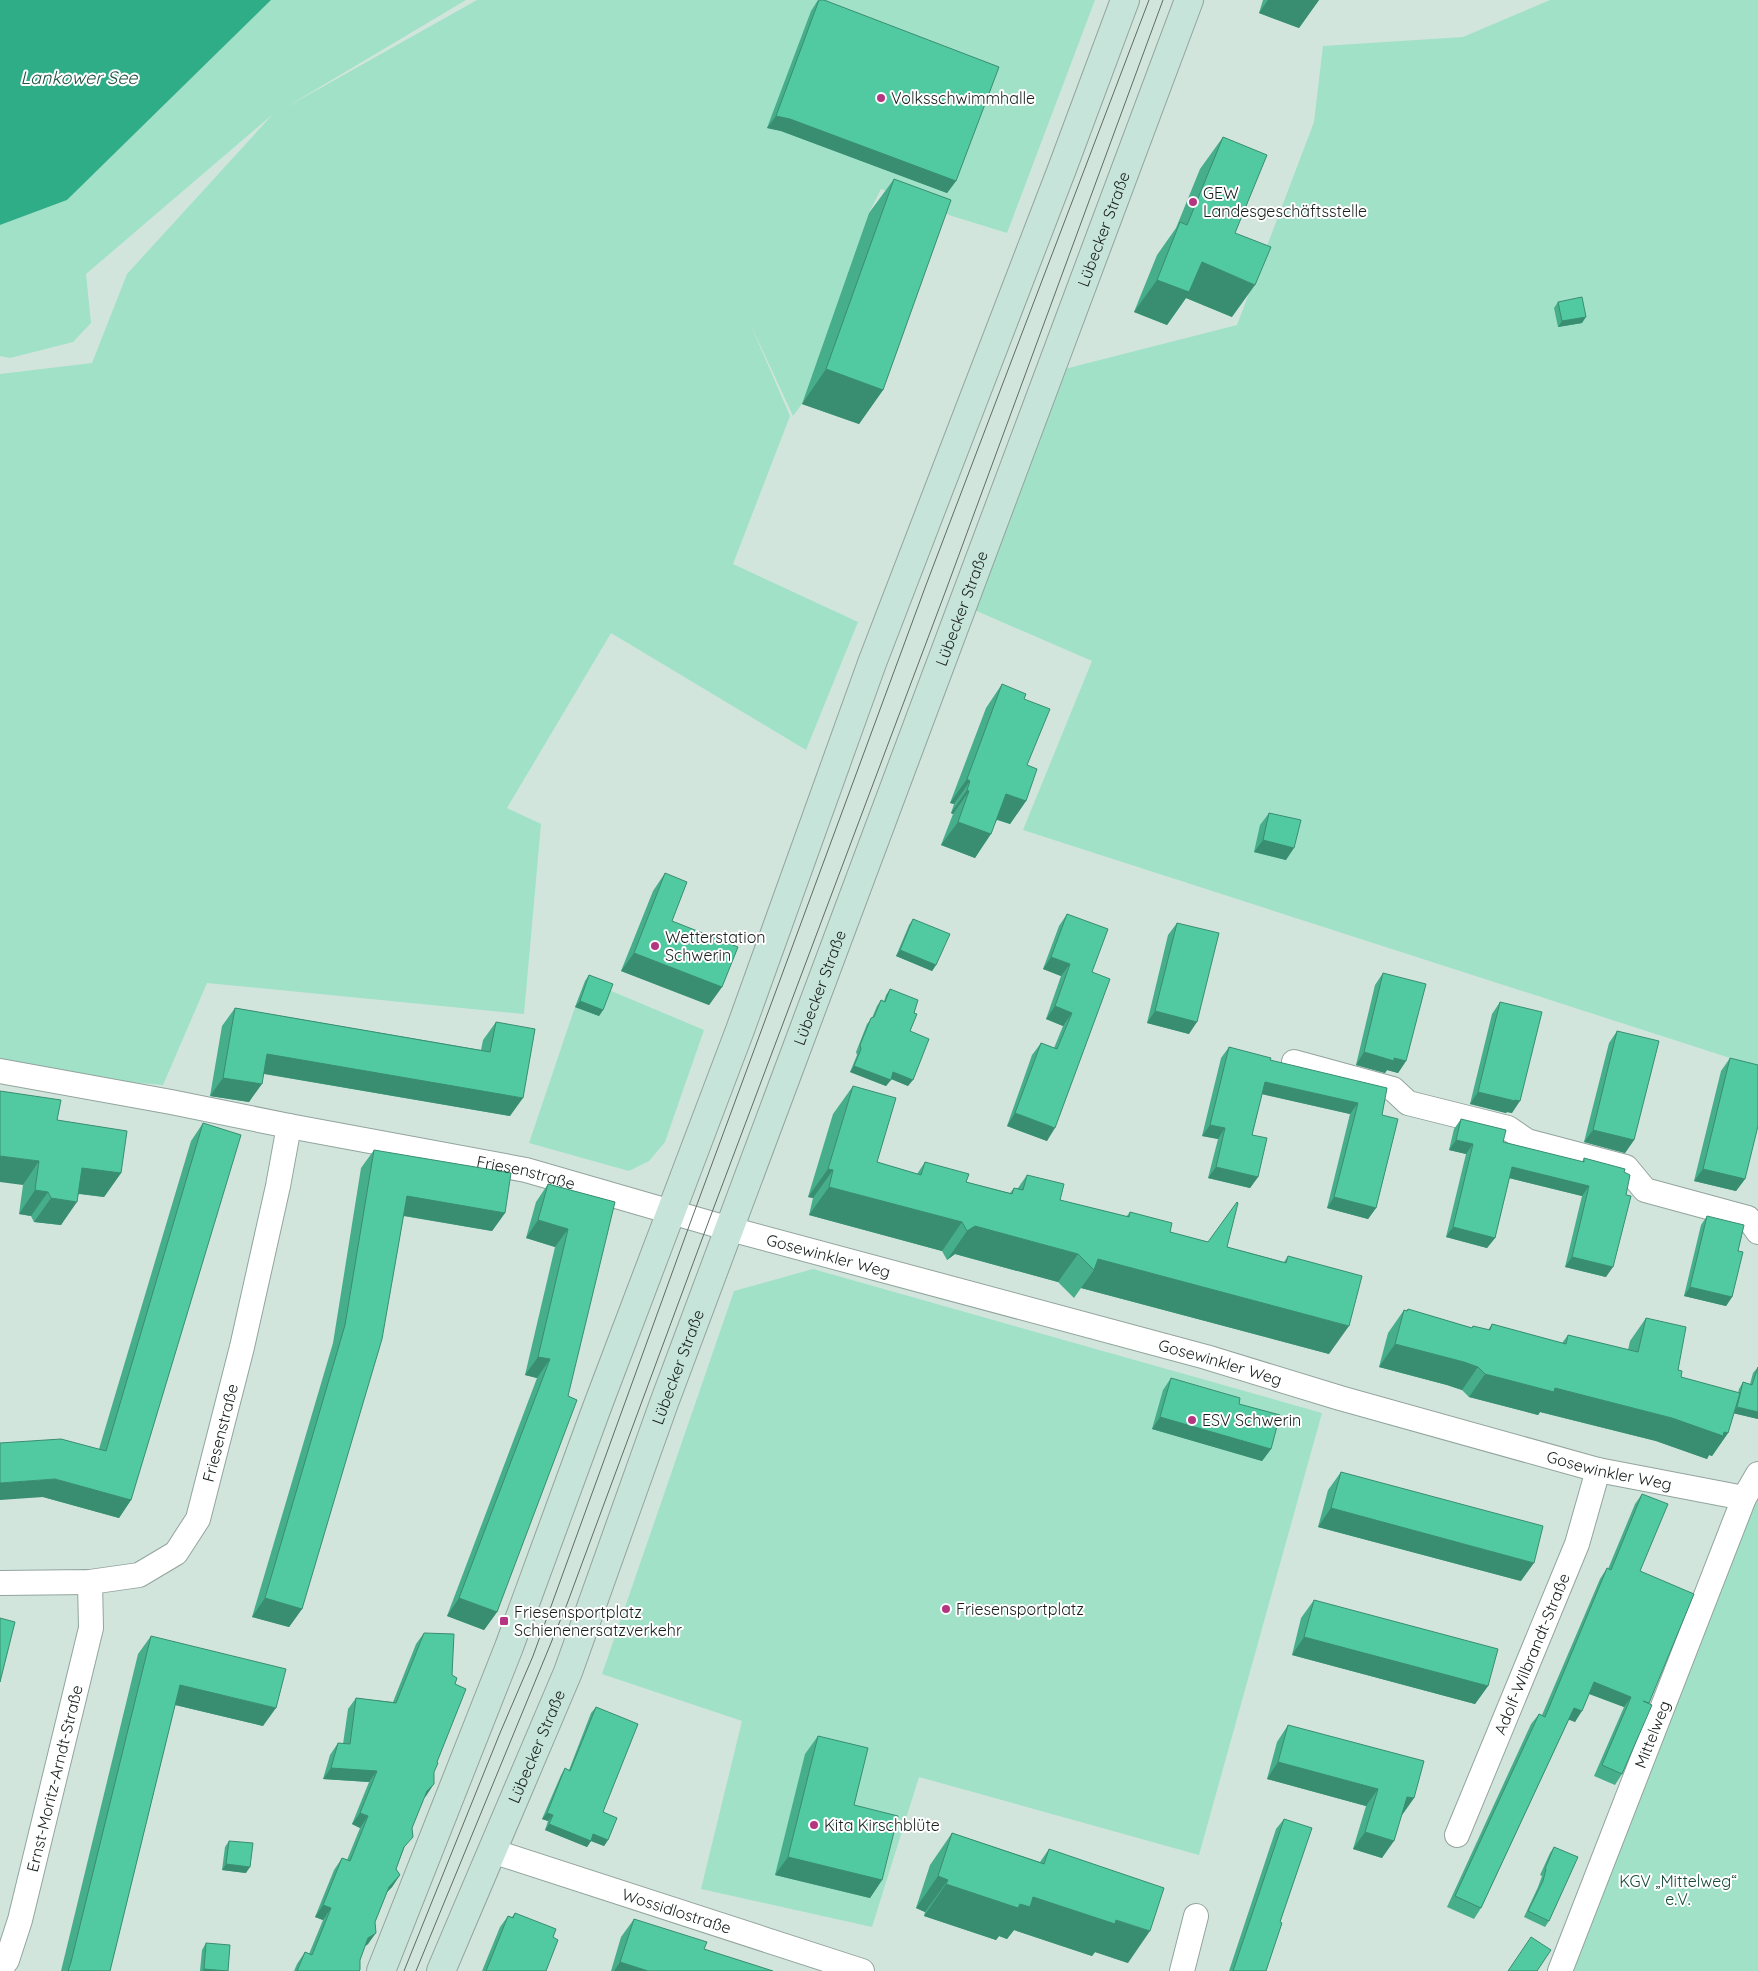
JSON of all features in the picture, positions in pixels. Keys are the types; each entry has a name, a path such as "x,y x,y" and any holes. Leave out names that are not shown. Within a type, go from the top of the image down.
{"street":[{"path":"382,1971 510,1647 740,1030 872,663 1125,0"},
{"name":"Lübecker Straße","path":"441,1971 568,1672 664,1403 1189,0"},
{"path":"1294,1062 1393,1089 1408,1103 1508,1128 1527,1141 1626,1168 1645,1190 1748,1218 1758,1232"},
{"name":"Friesenstraße","path":"0,1071 526,1170 671,1213"},
{"name":"Friesenstraße","path":"0,1583 90,1582 140,1576 176,1553 198,1519 242,1347 278,1186 289,1126"},
{"name":"Gosewinkler Weg","path":"671,1213 1206,1357 1340,1398 1598,1470 1744,1498"},
{"name":"Adolf-Wilbrandt-Straße","path":"1456,1835 1577,1544 1598,1470"},
{"path":"1744,1498 1758,1474"},
{"name":"Mittelweg","path":"1560,1971 1744,1498"},
{"name":"Ernst-Moritz-Arndt-Straße","path":"0,1970 7,1960 20,1920 91,1628 90,1582"},
{"name":"Wossidlostraße","path":"492,1851 862,1971"},
{"path":"1182,1971 1196,1916"}],"green space":[{"path":"271,0 466,0 283,109 477,0 1095,0 1007,233 952,216 881,189 869,213 802,404 793,416 749,321 790,416 733,564 858,622 806,750 611,633 507,808 541,824 524,1014 207,983 163,1085 0,1071 0,374 92,363 127,274 273,114 86,274 91,323 73,342 10,358 0,356 0,225 67,200"},
{"path":"1550,0 1758,0 1758,1067 1023,830 1092,661 963,605 1049,373 1237,325 1314,122 1323,46 1463,37"},
{"path":"609,990 704,1030 665,1142 649,1161 629,1171 529,1143 575,1007"},
{"name":"Friesensportplatz","path":"813,1269 1322,1413 1199,1855 919,1777 872,1927 701,1889 742,1721 602,1674 734,1291"},
{"name":"KGV „Mittelweg“ e.V.","path":"1758,1474 1758,1971 1560,1971"}],"water":[{"name":"Lankower See","path":"0,0 271,0 67,200 0,225"}],"building":[{"name":"Volksschwimmhalle","path":"819,0 824,0 999,67 956,181 790,119 776,116"},
{"path":"1223,137 1267,155 1235,233 1271,247 1255,285 1202,262 1189,292 1157,280 1180,222 1187,225"},
{"path":"894,179 951,200 883,390 826,369"},
{"path":"1582,297 1586,317 1562,321 1558,302"},
{"path":"1002,684 1026,694 1024,699 1050,709 1027,765 1037,769 1026,801 1006,794 991,834 958,822 969,791 967,790 970,781 967,779"},
{"path":"1269,813 1301,820 1294,848 1263,840"},
{"path":"665,873 687,882 672,921 738,947 722,987 634,953"},
{"path":"1067,914 1108,929 1092,972 1110,979 1055,1128 1015,1113 1041,1043 1057,1049 1072,1013 1055,1006 1070,964 1051,957"},
{"path":"913,919 950,934 936,965 900,950"},
{"path":"1177,923 1219,933 1197,1022 1155,1011"},
{"path":"1383,973 1426,984 1406,1061 1394,1058 1394,1061 1364,1052"},
{"path":"589,975 613,984 603,1010 580,1001"},
{"path":"890,989 918,1000 914,1013 917,1014 910,1031 929,1039 913,1080 893,1072 891,1080 854,1066 871,1018 874,1017 881,1000 885,1002"},
{"path":"1500,1002 1542,1012 1520,1101 1478,1092"},
{"path":"235,1008 490,1052 496,1022 535,1029 523,1098 267,1054 262,1084 223,1078"},
{"path":"1617,1031 1659,1041 1634,1140 1593,1130"},
{"path":"1229,1047 1271,1058 1270,1060 1387,1088 1382,1115 1398,1119 1376,1208 1334,1197 1358,1103 1265,1082 1252,1135 1267,1138 1258,1177 1216,1167 1225,1128 1210,1125"},
{"path":"1730,1058 1758,1065 1758,1126 1745,1179 1703,1169"},
{"path":"853,1086 896,1098 877,1162 921,1175 925,1162 969,1174 966,1182 1012,1194 1014,1188 1023,1190 1027,1175 1064,1184 1060,1200 1129,1217 1130,1212 1172,1223 1170,1232 1208,1242 1237,1202 1227,1247 1286,1263 1288,1256 1362,1276 1349,1326 1098,1259 1094,1270 1078,1254 975,1226 967,1231 962,1222 829,1187 833,1170 828,1169"},
{"path":"0,1091 61,1100 57,1120 127,1131 121,1173 82,1168 77,1202 51,1198 48,1192 35,1190 39,1161 0,1156"},
{"path":"1461,1119 1506,1130 1503,1142 1584,1162 1584,1158 1625,1169 1624,1172 1630,1175 1626,1195 1631,1196 1613,1267 1572,1257 1589,1186 1512,1167 1495,1238 1453,1227 1473,1144 1456,1140"},
{"path":"203,1123 241,1135 131,1500 55,1479 0,1483 0,1443 61,1439 106,1451"},
{"path":"374,1150 511,1173 505,1213 407,1196 382,1339 302,1609 265,1598 345,1325"},
{"path":"548,1184 615,1202 568,1396 577,1400 497,1612 459,1598 550,1359 538,1357 568,1229 538,1220"},
{"path":"1707,1216 1744,1225 1738,1251 1743,1252 1732,1297 1690,1287"},
{"path":"1408,1309 1472,1328 1473,1326 1490,1330 1492,1324 1566,1344 1568,1335 1638,1352 1646,1318 1686,1327 1678,1370 1682,1371 1681,1377 1740,1393 1728,1433 1724,1432 1723,1436 1672,1418 1555,1388 1554,1392 1485,1374 1478,1367 1464,1362 1395,1344 1404,1310 1407,1311"},
{"path":"1758,1367 1758,1412 1737,1407 1743,1382 1752,1385"},
{"path":"1171,1378 1240,1398 1239,1404 1280,1415 1271,1449 1160,1417"},
{"path":"1341,1472 1543,1526 1534,1563 1331,1508"},
{"path":"1642,1494 1668,1504 1640,1571 1694,1594 1649,1703 1643,1701 1652,1705 1622,1774 1602,1765 1631,1697 1594,1682 1582,1711 1574,1708 1481,1908 1455,1896 1539,1714 1545,1717 1607,1568 1611,1570"},
{"path":"1314,1600 1498,1649 1488,1686 1304,1637"},
{"path":"0,1618 15,1622 0,1682"},
{"path":"424,1633 454,1634 452,1675 457,1678 455,1684 466,1689 437,1762 434,1772 434,1784 427,1791 412,1828 413,1837 404,1847 396,1869 400,1875 389,1887 375,1922 376,1933 368,1938 360,1960 359,1971 297,1971 305,1952 312,1955 331,1908 323,1905 342,1858 350,1861 368,1816 360,1813 377,1771 331,1768 338,1743 350,1744 356,1698 396,1703"},
{"path":"151,1636 286,1669 276,1708 180,1685 110,1971 68,1971 71,1962"},
{"path":"596,1707 638,1724 603,1812 617,1818 608,1840 593,1834 591,1841 549,1824 553,1815 547,1813 565,1768 570,1771"},
{"path":"1288,1725 1424,1761 1414,1798 1407,1797 1394,1841 1365,1832 1378,1789 1278,1762"},
{"name":"Kita Kirschblüte","path":"818,1736 868,1748 854,1805 898,1816 882,1880 788,1857"},
{"path":"1284,1819 1312,1828 1280,1922 1282,1923 1266,1971 1233,1971"},
{"path":"952,1833 1044,1864 1049,1849 1164,1888 1150,1931 1116,1920 1115,1924 1033,1897 1030,1907 1020,1904 1018,1908 946,1884 948,1880 938,1876"},
{"path":"229,1841 253,1843 250,1867 226,1864"},
{"path":"1554,1847 1578,1857 1549,1921 1528,1911 1543,1881 1545,1869"},
{"path":"515,1913 556,1929 553,1937 558,1940 546,1971 486,1971 508,1916 513,1918"},
{"path":"634,1919 707,1942 704,1949 773,1971 648,1971 620,1962"},
{"path":"1531,1937 1551,1950 1537,1971 1508,1971"},
{"path":"206,1943 230,1945 228,1971 204,1969"}],"tram line":[{"path":"404,1971 533,1656 692,1218 926,585 1149,0"},
{"path":"416,1971 567,1604 946,590 1163,0"}],"place":[{"name":"Volksschwimmhalle","path":"881,98"},
{"name":"GEW Landesgeschäftsstelle","path":"1193,202"},
{"name":"Wetterstation Schwerin","path":"655,946"},
{"name":"ESV Schwerin","path":"1192,1420"},
{"name":"Friesensportplatz","path":"946,1609"},
{"name":"Friesensportplatz Schienenersatzverkehr","path":"504,1621"},
{"name":"Kita Kirschblüte","path":"814,1825"}]}
